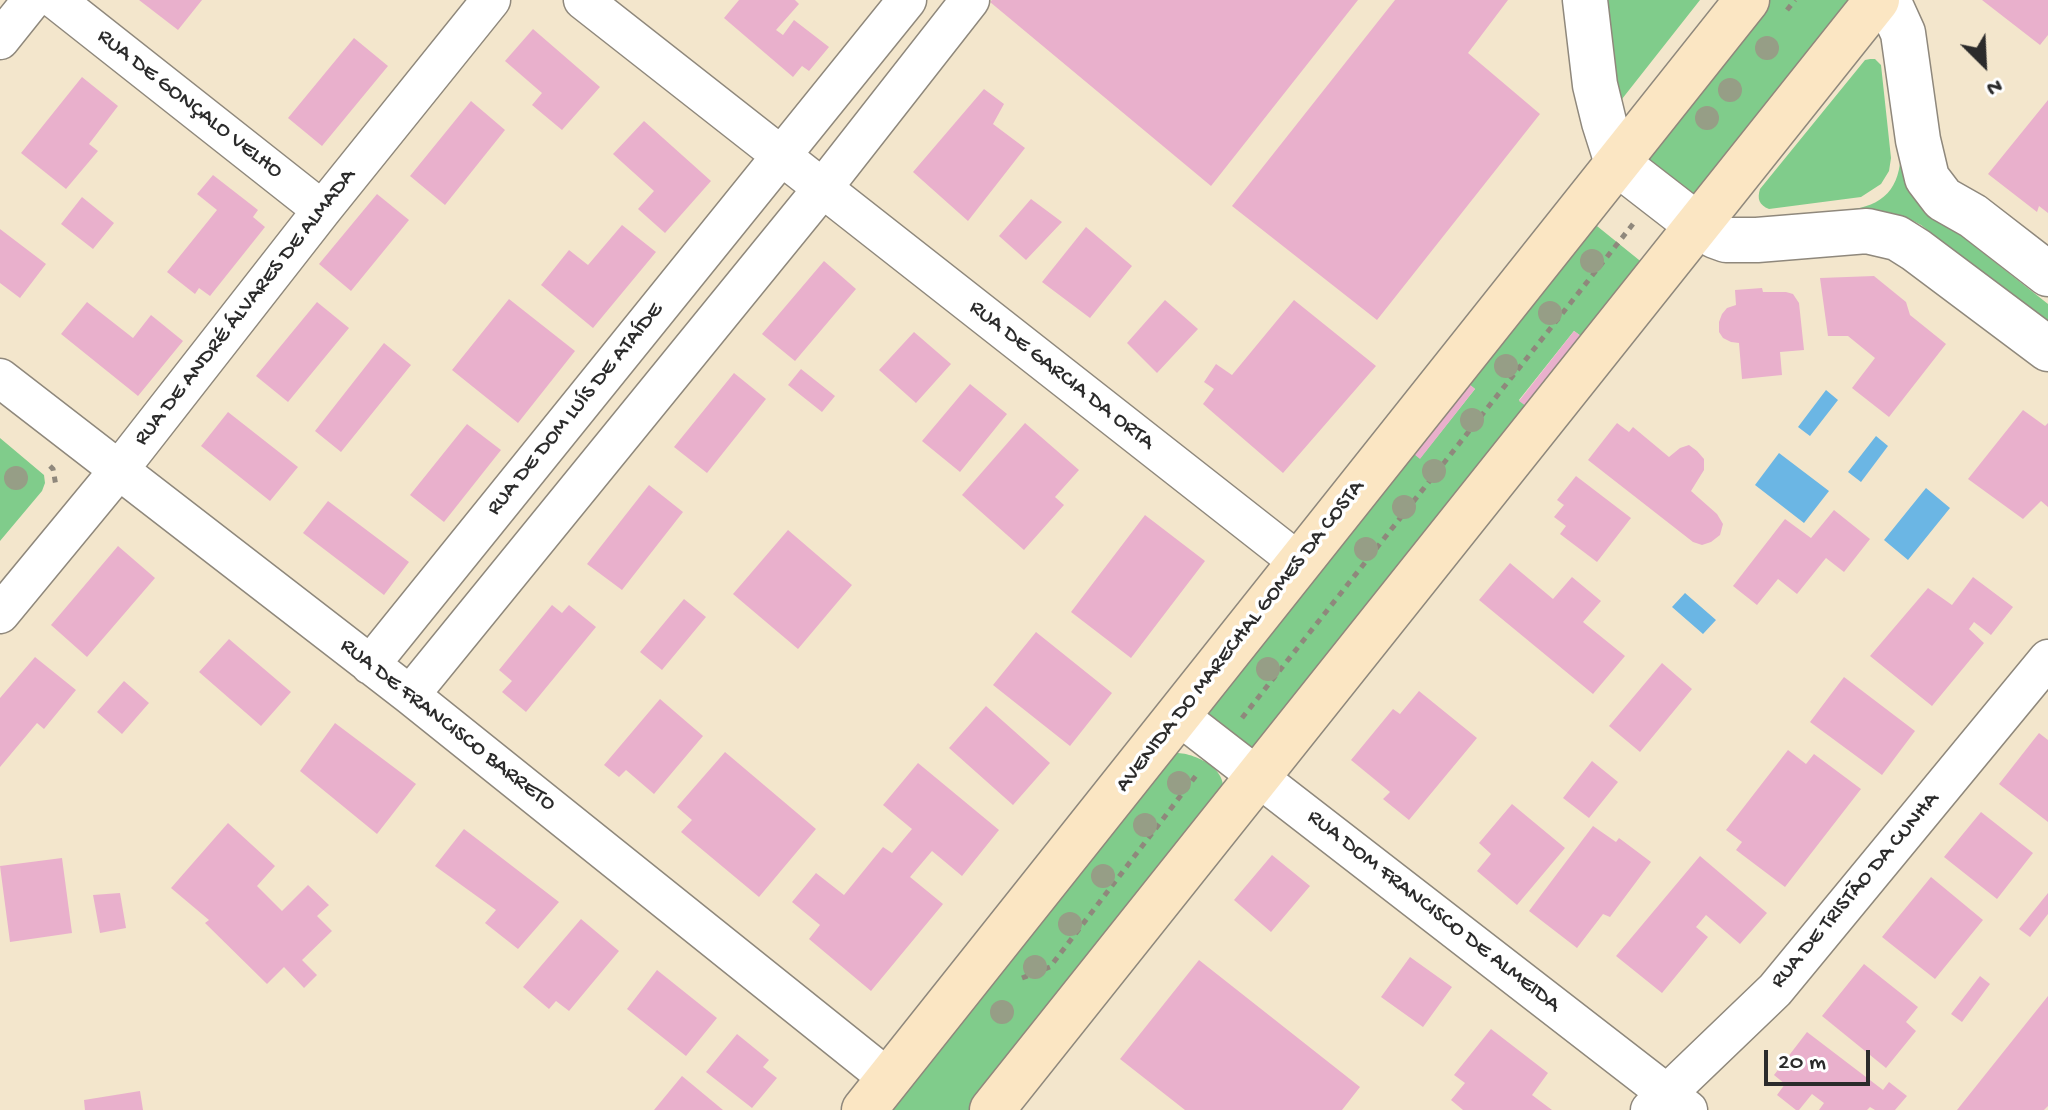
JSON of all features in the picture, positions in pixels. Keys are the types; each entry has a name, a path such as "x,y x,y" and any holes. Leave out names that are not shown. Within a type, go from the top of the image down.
{"main road":[{"name":"AVENIDA DO MARECHAL GOMES DA COSTA","path":"877,1094 1747,0"},
{"path":"992,1110 1877,0"}],"street":[{"path":"0,40 32,0"},
{"name":"RUA DE GONÇALO VELHO","path":"56,0 322,210"},
{"name":"RUA DE ANDRÉ ÁLVARES DE ALMADA","path":"0,614 118,471 491,0"},
{"path":"583,0 822,189"},
{"name":"RUA DE DOM LUÍS DE ATAÍDE","path":"370,665 907,0"},
{"path":"410,695 822,189 970,0"},
{"path":"1585,0 1595,85 1617,163 1697,225 1726,240 1867,231 1897,238 2048,349"},
{"path":"1888,0 1903,33 1918,140 1927,178 1943,199 1973,216 2048,274"},
{"name":"RUA DE GARCIA DA ORTA","path":"822,189 1300,563"},
{"name":"RUA DE FRANCISCO BARRETO","path":"0,378 410,695 877,1094"},
{"name":"RUA DE TRISTÃO DA CUNHA","path":"1667,1104 1775,990 2040,684"},
{"name":"RUA DOM FRANCISCO DE ALMEIDA","path":"1178,715 1667,1104"}],"path":[{"path":"1236,726 1638,216"},
{"path":"1008,983 1050,967 1207,763"}],"green space":[{"path":"1608,0 1700,0 1622,99 1616,92"},
{"path":"1769,0 1855,0 1695,200 1643,157"},
{"path":"1875,59 1881,65 1891,158 1889,171 1881,184 1861,197 1769,209 1763,206 1759,199 1760,189 1865,60"},
{"path":"1901,151 1939,218 2048,304 2048,324 1921,225 1886,212 1847,210 1871,204 1888,193 1897,176"},
{"path":"1592,222 1644,264 1585,339 1574,331 1519,400 1530,409 1256,753 1207,716 1207,712 1409,450 1420,458 1475,389 1464,380"},
{"path":"0,438 44,475 45,483 42,491 0,541"},
{"path":"1176,753 1203,760 1218,772 1223,789 1220,798 969,1110 889,1110"}],"water":[{"path":"1826,390 1838,400 1810,436 1798,427"},
{"path":"1876,436 1888,446 1861,482 1848,472"},
{"path":"1779,453 1829,491 1804,523 1755,485"},
{"path":"1926,488 1950,508 1908,560 1884,540"},
{"path":"1685,593 1716,620 1703,634 1672,607"}],"building":[{"path":"139,0 202,0 178,30"},
{"path":"739,0 795,0 799,4 776,30 783,35 794,20 829,47 809,71 802,66 793,77 724,18"},
{"path":"1358,0 1211,186 990,2"},
{"path":"1395,0 1508,0 1468,53 1540,114 1377,320 1232,206"},
{"path":"1982,0 2048,0 2048,35 2040,45"},
{"path":"533,29 600,87 562,130 532,105 542,93 505,61"},
{"path":"354,38 388,66 322,146 288,118"},
{"path":"82,77 118,106 89,144 98,151 66,189 21,153"},
{"path":"984,89 1004,104 993,124 1025,148 968,221 913,172"},
{"path":"2048,100 2048,213 2039,206 2037,212 1988,174"},
{"path":"471,101 505,130 445,205 410,176"},
{"path":"644,121 711,181 665,233 638,209 654,191 613,154"},
{"path":"213,175 258,210 253,217 265,227 210,296 199,288 195,294 167,272 217,210 197,194"},
{"path":"377,194 409,220 351,291 319,264"},
{"path":"82,197 114,223 93,249 61,224"},
{"path":"1031,199 1062,222 1026,260 999,236"},
{"path":"622,225 656,252 593,328 541,285 569,250 588,265"},
{"path":"1086,227 1132,266 1090,318 1042,282"},
{"path":"0,229 46,264 20,298 0,283"},
{"path":"824,261 856,289 795,361 762,334"},
{"path":"1874,276 1906,302 1910,315 1946,344 1889,417 1852,388 1875,358 1848,336 1828,336 1820,278"},
{"path":"1762,288 1763,292 1793,294 1799,303 1804,350 1780,352 1782,375 1742,379 1739,343 1723,338 1719,332 1719,322 1727,308 1736,305 1735,290"},
{"path":"509,299 575,351 518,423 452,370"},
{"path":"1165,300 1198,329 1157,373 1127,343"},
{"path":"1294,300 1376,366 1283,473 1203,404 1214,389 1204,382 1216,364 1232,375"},
{"path":"87,302 133,338 151,315 183,341 138,396 61,334"},
{"path":"317,302 349,328 288,402 256,376"},
{"path":"1574,331 1585,339 1530,409 1519,401"},
{"path":"914,332 951,364 916,403 879,370"},
{"path":"384,343 411,365 341,452 315,431"},
{"path":"801,369 835,396 822,412 788,385"},
{"path":"734,373 766,399 707,473 674,447"},
{"path":"1464,380 1475,389 1420,459 1409,450"},
{"path":"970,384 1007,414 960,472 922,441"},
{"path":"2023,410 2045,426 2048,423 2048,507 2041,501 2023,519 1968,479"},
{"path":"228,412 298,467 270,501 201,446"},
{"path":"1025,423 1079,470 1055,497 1064,505 1024,550 962,495"},
{"path":"1617,423 1629,432 1633,427 1669,457 1689,445 1697,451 1704,459 1704,470 1691,491 1717,514 1723,524 1720,535 1702,545 1693,542 1588,460"},
{"path":"467,424 501,450 444,522 410,495"},
{"path":"1576,476 1631,518 1597,562 1560,534 1566,526 1554,517 1564,505 1557,500"},
{"path":"649,485 683,512 622,590 587,564"},
{"path":"328,501 409,562 384,595 303,533"},
{"path":"1834,510 1870,539 1844,572 1826,558 1797,594 1778,579 1757,605 1733,586 1785,519 1811,538"},
{"path":"1145,515 1205,561 1131,658 1071,612"},
{"path":"788,530 852,585 798,649 733,594"},
{"path":"118,546 155,578 87,657 51,625"},
{"path":"1510,563 1553,599 1572,577 1601,601 1583,622 1625,656 1593,694 1479,600"},
{"path":"1973,577 2013,607 1991,635 1974,622 1969,629 1984,643 1932,706 1870,656 1928,588 1952,605"},
{"path":"684,599 706,617 662,670 640,652"},
{"path":"552,605 562,613 569,605 596,627 526,712 502,692 512,681 499,670"},
{"path":"1036,632 1112,693 1070,746 993,685"},
{"path":"229,639 291,692 261,726 199,672"},
{"path":"35,657 76,690 44,729 37,723 0,767 0,698"},
{"path":"1662,663 1692,689 1640,752 1609,726"},
{"path":"1844,677 1915,731 1882,775 1810,722"},
{"path":"124,681 149,703 122,734 97,712"},
{"path":"1419,691 1477,738 1409,820 1383,799 1390,792 1351,760 1393,709 1400,714"},
{"path":"660,699 703,736 654,794 626,770 619,777 604,765"},
{"path":"986,706 1050,763 1013,805 949,748"},
{"path":"335,723 416,784 377,834 300,771"},
{"path":"2039,733 2048,740 2048,822 1999,784"},
{"path":"1788,750 1806,764 1814,754 1861,789 1785,887 1736,850 1742,842 1726,830"},
{"path":"725,752 816,829 759,897 681,832 692,820 677,807"},
{"path":"1592,761 1618,782 1589,818 1563,798"},
{"path":"918,763 999,830 962,876 932,851 910,877 943,904 871,991 809,939 820,925 792,902 816,873 844,895 883,847 892,853 912,829 883,805"},
{"path":"1512,804 1565,848 1517,905 1477,871 1491,854 1479,843"},
{"path":"1981,812 2033,853 1997,899 1944,857"},
{"path":"228,823 275,866 257,886 282,911 308,885 329,905 317,916 332,931 302,960 317,975 304,988 284,967 267,984 205,923 209,920 171,888"},
{"path":"1593,826 1616,842 1619,838 1651,862 1610,917 1603,914 1577,948 1529,911"},
{"path":"464,829 559,902 518,949 485,923 496,910 435,866"},
{"path":"1272,855 1310,886 1271,932 1234,900"},
{"path":"1700,856 1767,913 1740,944 1706,915 1696,927 1708,937 1662,993 1616,956"},
{"path":"62,858 72,933 10,942 0,866"},
{"path":"1931,877 1983,920 1935,979 1882,937"},
{"path":"120,893 126,928 100,933 93,895"},
{"path":"2048,893 2048,914 2030,937 2019,929"},
{"path":"581,919 619,951 569,1011 556,1001 549,1009 523,987"},
{"path":"1410,957 1452,987 1423,1027 1381,997"},
{"path":"1199,960 1360,1087 1342,1110 1185,1110 1120,1059"},
{"path":"1864,964 1918,1007 1906,1022 1916,1031 1886,1068 1822,1016"},
{"path":"657,970 717,1018 686,1056 627,1009"},
{"path":"1980,976 1990,984 1962,1022 1951,1014"},
{"path":"2048,996 2048,1106 2044,1110 1957,1110"},
{"path":"1491,1029 1548,1073 1532,1095 1552,1110 1463,1110 1451,1100 1465,1083 1454,1075"},
{"path":"1807,1032 1883,1090 1889,1082 1907,1096 1895,1110 1870,1107 1867,1110 1819,1110 1824,1103 1812,1094 1796,1110 1777,1095 1785,1084 1774,1075"},
{"path":"737,1034 769,1060 763,1067 777,1078 752,1108 706,1072"},
{"path":"682,1076 723,1110 654,1110"},
{"path":"140,1091 143,1110 85,1110 84,1100"}]}
